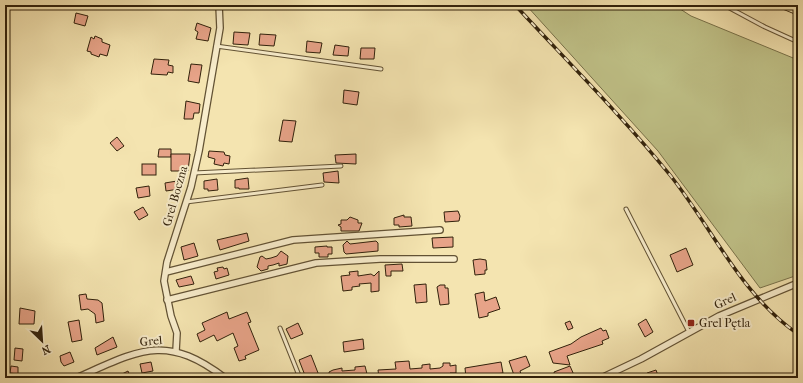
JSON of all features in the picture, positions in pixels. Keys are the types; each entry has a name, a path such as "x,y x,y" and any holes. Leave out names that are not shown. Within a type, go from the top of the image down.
{"main road":[{"path":"786,5 798,10"}],"street":[{"name":"Grel Boczna","path":"176,351 177,333 167,300 164,281 167,262 194,173 220,28 219,5"},
{"path":"166,272 293,240 440,230"},
{"path":"167,300 316,263 380,259 454,260"},
{"name":"Grel","path":"601,378 641,359 736,308 798,283"},
{"name":"Grel","path":"76,378 139,352 152,350 176,351 202,361 225,378"}],"lane":[{"path":"724,5 765,28 798,42"},
{"path":"216,46 381,69"},
{"path":"194,173 340,166"},
{"path":"186,202 322,185"},
{"path":"626,209 689,332"},
{"path":"280,328 300,378"}],"green space":[{"path":"526,5 674,5 691,16 798,60 798,275 760,288 658,151"}],"building":[{"path":"76,13 88,16 85,26 74,23"},
{"path":"197,23 211,28 208,41 196,39 198,32 195,30"},
{"path":"234,32 250,33 248,45 233,44"},
{"path":"260,34 276,35 274,46 259,45"},
{"path":"95,36 102,39 102,42 110,45 107,56 100,54 99,57 87,51 91,37 94,39"},
{"path":"307,41 322,43 320,53 306,52"},
{"path":"335,45 349,47 348,56 333,55"},
{"path":"361,48 375,48 374,59 360,59"},
{"path":"154,59 169,60 168,65 173,66 173,73 168,72 167,75 151,74"},
{"path":"191,64 202,65 199,83 188,81"},
{"path":"344,90 359,92 357,105 343,103"},
{"path":"186,101 200,104 199,113 194,113 193,119 184,119"},
{"path":"283,120 296,121 292,142 279,141"},
{"path":"117,137 124,146 117,151 110,143"},
{"path":"159,149 171,149 171,157 158,157"},
{"path":"209,151 224,152 225,155 230,156 229,164 224,163 223,166 214,164 215,159 208,157"},
{"path":"171,154 190,154 188,171 171,171"},
{"path":"356,154 356,164 336,163 335,155"},
{"path":"142,164 156,164 156,175 142,175"},
{"path":"338,171 339,183 324,182 323,173"},
{"path":"248,178 249,189 235,188 235,180"},
{"path":"217,179 218,190 208,191 208,189 204,189 204,181"},
{"path":"177,181 179,189 166,191 165,183"},
{"path":"149,186 150,196 138,198 136,188"},
{"path":"143,207 148,215 139,220 134,212"},
{"path":"458,211 460,216 459,221 445,222 444,212"},
{"path":"404,215 404,217 411,217 412,226 399,227 399,225 394,225 394,218"},
{"path":"350,217 358,220 358,223 362,223 359,231 341,231 341,227 338,225 341,224 341,220 347,220"},
{"path":"247,233 249,241 220,250 217,240"},
{"path":"453,237 453,247 433,248 432,238"},
{"path":"347,241 350,244 376,241 378,243 378,251 346,254 344,252 343,245"},
{"path":"194,243 198,256 184,260 181,247"},
{"path":"315,247 332,247 332,254 328,254 328,257 319,257 319,253 315,253"},
{"path":"686,248 693,265 677,272 670,255"},
{"path":"281,251 288,256 287,264 279,266 279,263 268,266 268,269 261,271 257,267 260,257 262,256 266,259 271,258 277,256"},
{"path":"473,260 486,260 487,270 485,270 485,274 475,275"},
{"path":"402,264 403,271 391,271 391,276 386,276 385,265"},
{"path":"223,267 224,269 227,268 229,275 216,279 214,272 218,271 217,268"},
{"path":"358,271 358,276 371,274 374,276 379,271 379,291 371,292 371,283 359,284 360,286 352,287 352,290 343,291 341,276 350,275 349,272"},
{"path":"191,276 194,284 179,287 176,280"},
{"path":"426,284 427,302 416,303 414,285"},
{"path":"440,285 445,285 445,288 448,288 449,304 440,305 437,287"},
{"path":"484,292 485,301 496,297 500,309 488,313 488,316 479,318 475,294"},
{"path":"86,294 87,299 98,300 102,303 104,321 96,323 95,314 88,309 81,310 79,295"},
{"path":"20,308 35,311 34,324 19,324"},
{"path":"227,312 229,319 247,312 251,322 248,323 259,350 245,356 246,359 239,361 234,348 238,346 233,333 217,341 214,335 200,342 197,334 205,330 202,323"},
{"path":"646,319 653,332 645,337 638,324"},
{"path":"79,320 82,340 72,342 68,322"},
{"path":"570,321 573,328 568,330 565,323"},
{"path":"298,323 303,334 291,339 286,329"},
{"path":"601,328 603,331 606,330 609,338 602,341 603,344 567,356 570,365 553,363 549,352 571,344 581,337"},
{"path":"113,337 117,347 97,355 95,348"},
{"path":"363,339 364,349 344,352 343,342"},
{"path":"15,348 23,349 22,361 14,360"},
{"path":"70,352 74,362 64,366 61,362 60,356"},
{"path":"311,355 320,378 306,378 299,360"},
{"path":"526,356 530,366 520,371 522,377 515,378 509,361"},
{"path":"409,361 410,369 422,368 422,365 430,364 430,369 440,368 443,366 443,363 450,363 450,366 456,365 456,373 450,373 450,375 432,374 432,377 379,378 378,370 396,369 395,362"},
{"path":"151,362 153,371 142,373 140,364"},
{"path":"501,362 503,373 466,378 465,368"},
{"path":"11,366 18,367 18,374 10,373"},
{"path":"365,366 368,378 330,378 329,372 333,370 342,368 342,371 355,370 355,367"},
{"path":"570,366 574,375 555,378 554,372"},
{"path":"656,370 659,378 649,378 647,373"},
{"path":"128,371 131,378 114,378"}],"waterway":[{"path":"91,378 98,378"}],"railway":[{"path":"515,5 614,110 652,153 670,175 743,280 778,318 798,334"}],"place":[{"name":"Grel Pętla","path":"691,323"}]}
